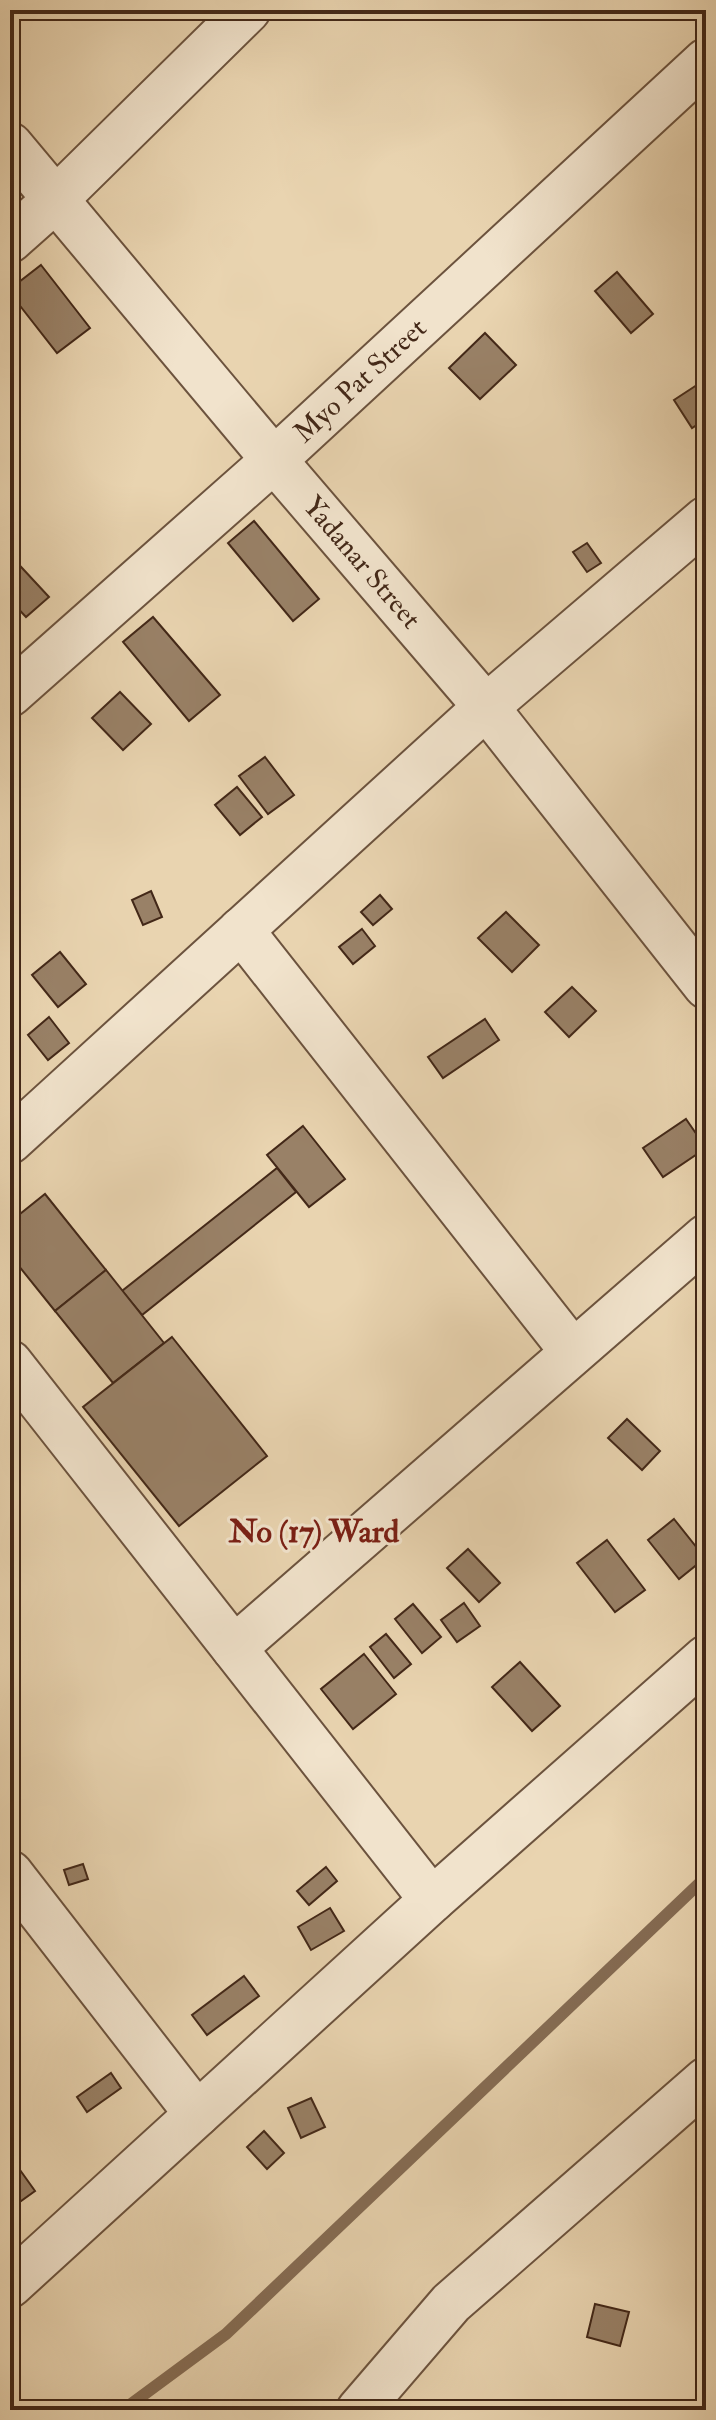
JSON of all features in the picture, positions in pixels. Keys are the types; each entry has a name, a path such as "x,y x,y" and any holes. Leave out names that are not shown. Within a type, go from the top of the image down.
{"street":[{"path":"10,240 55,200 248,10"},
{"name":"Myo Pat Street","path":"10,694 274,460 706,61"},
{"name":"Yadanar Street","path":"10,145 486,707 706,986"},
{"path":"10,1141 486,707 706,519"},
{"path":"241,930 573,1352"},
{"path":"234,1648 706,1237"},
{"path":"10,1363 432,1900"},
{"path":"10,2285 432,1900 706,1658"},
{"path":"10,1873 197,2114"},
{"path":"359,2410 451,2303 706,2080"}],"building":[{"path":"41,265 90,328 57,353 10,293 10,289"},
{"path":"617,272 653,314 631,333 595,291"},
{"path":"485,333 516,365 480,399 449,368"},
{"path":"706,379 706,419 692,428 674,400"},
{"path":"254,521 319,599 293,621 228,543"},
{"path":"587,543 601,563 587,572 573,552"},
{"path":"10,555 49,597 26,617 10,600"},
{"path":"153,617 220,695 189,721 123,642"},
{"path":"120,692 151,724 123,750 92,718"},
{"path":"265,757 294,795 268,814 239,776"},
{"path":"237,787 262,817 240,835 215,805"},
{"path":"151,891 162,917 143,925 132,900"},
{"path":"380,895 392,909 373,925 361,912"},
{"path":"506,912 539,945 512,972 478,938"},
{"path":"362,929 375,946 353,964 339,947"},
{"path":"60,952 86,984 58,1007 32,975"},
{"path":"572,987 596,1011 569,1037 545,1012"},
{"path":"49,1017 69,1043 48,1060 28,1035"},
{"path":"485,1019 499,1040 443,1078 428,1057"},
{"path":"686,1119 706,1148 663,1177 643,1148"},
{"path":"303,1126 345,1179 309,1207 267,1155"},
{"path":"277,1168 296,1192 142,1315 122,1291"},
{"path":"45,1194 106,1270 55,1311 10,1255 10,1222"},
{"path":"106,1270 164,1343 113,1383 55,1311"},
{"path":"172,1337 267,1456 179,1526 83,1407"},
{"path":"627,1419 660,1451 642,1470 608,1438"},
{"path":"674,1519 705,1558 679,1579 648,1540"},
{"path":"607,1540 645,1590 615,1612 577,1563"},
{"path":"468,1549 500,1583 479,1602 447,1568"},
{"path":"464,1603 480,1626 457,1642 441,1620"},
{"path":"413,1604 441,1637 422,1653 395,1619"},
{"path":"386,1634 411,1664 394,1678 370,1647"},
{"path":"364,1654 396,1694 353,1729 321,1689"},
{"path":"520,1662 560,1706 532,1731 492,1687"},
{"path":"83,1864 88,1879 69,1885 64,1870"},
{"path":"326,1867 337,1881 309,1905 297,1891"},
{"path":"330,1908 344,1931 311,1950 298,1927"},
{"path":"244,1976 259,1996 207,2035 192,2015"},
{"path":"111,2073 121,2088 87,2112 77,2097"},
{"path":"311,2098 325,2127 301,2138 288,2108"},
{"path":"264,2131 284,2153 267,2169 247,2147"},
{"path":"10,2156 35,2191 14,2206 10,2200"},
{"path":"595,2304 629,2312 620,2346 587,2337"}],"waterway":[{"path":"123,2410 226,2334 706,1877"}],"district":[{"name":"No (17) Ward","path":"314,1532"}]}
